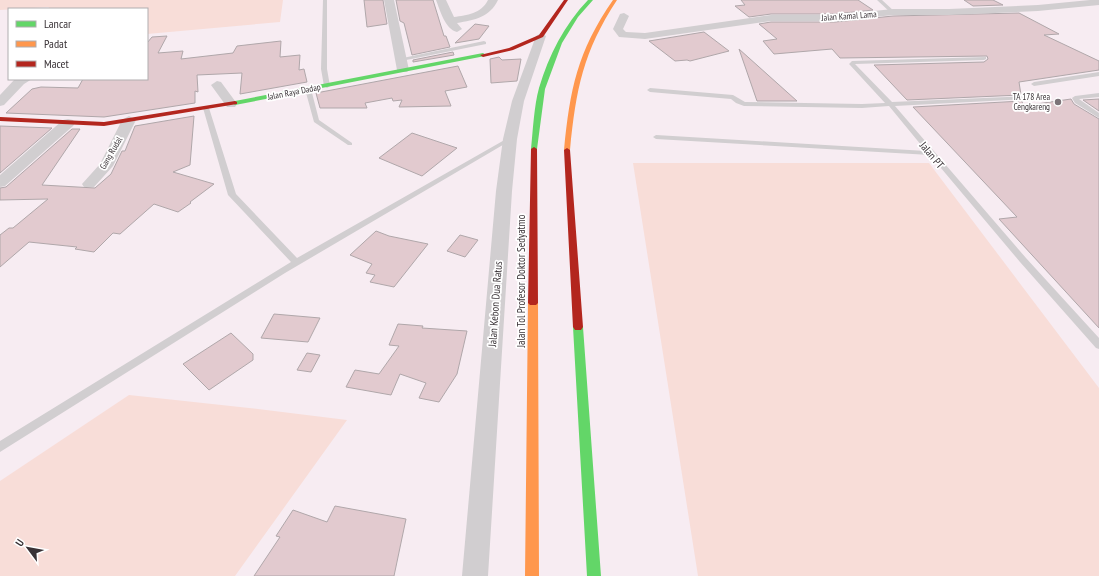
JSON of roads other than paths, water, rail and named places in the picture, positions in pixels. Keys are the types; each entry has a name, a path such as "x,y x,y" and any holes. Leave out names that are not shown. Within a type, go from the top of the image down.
{"main road":[{"path":"541,36 566,0"},
{"name":"Jalan Tol Profesor Doktor Sedyatmo","path":"532,576 534,151 542,89 559,43 576,16 591,0"},
{"path":"594,576 567,150 573,87 586,43 599,18 614,0"},
{"name":"Jalan Raya Dadap","path":"0,119 104,124 231,104 327,86 402,65 449,62 476,57 511,49 541,36"}],"street":[{"path":"390,0 402,65"},
{"path":"441,0 450,21 459,32"},
{"path":"450,21 478,15 486,11 495,0"},
{"name":"Jalan Kamal Lama","path":"624,16 618,29 623,35 645,36 706,26 771,18 835,18 893,12 949,12 1031,9 1099,2"},
{"name":"Jalan Kebon Dua Ratus","path":"475,576 504,191 510,140 518,101 541,36"},
{"path":"0,102 20,81 23,80"},
{"path":"217,85 231,104"},
{"name":"Gang Rudal","path":"89,184 106,166 129,120"},
{"path":"0,183 68,123"}],"lane":[{"path":"325,0 324,69 327,86"},
{"path":"879,0 893,12"},
{"path":"402,65 444,51 482,43 493,53"},
{"path":"465,47 476,57"},
{"path":"444,51 449,62"},
{"name":"Jalan PT","path":"984,58 852,63 1099,345"},
{"path":"1034,84 1099,74"},
{"path":"308,89 316,121 350,144"},
{"path":"650,90 733,97 744,104 832,106 1030,97"},
{"path":"1099,94 1076,98 1077,102 1099,116"},
{"path":"206,108 232,195 297,263"},
{"path":"656,137 930,153"},
{"path":"0,447 297,263 510,140"}],"place":[{"name":"TA 178 Area Cengkareng","path":"1058,102"}]}
